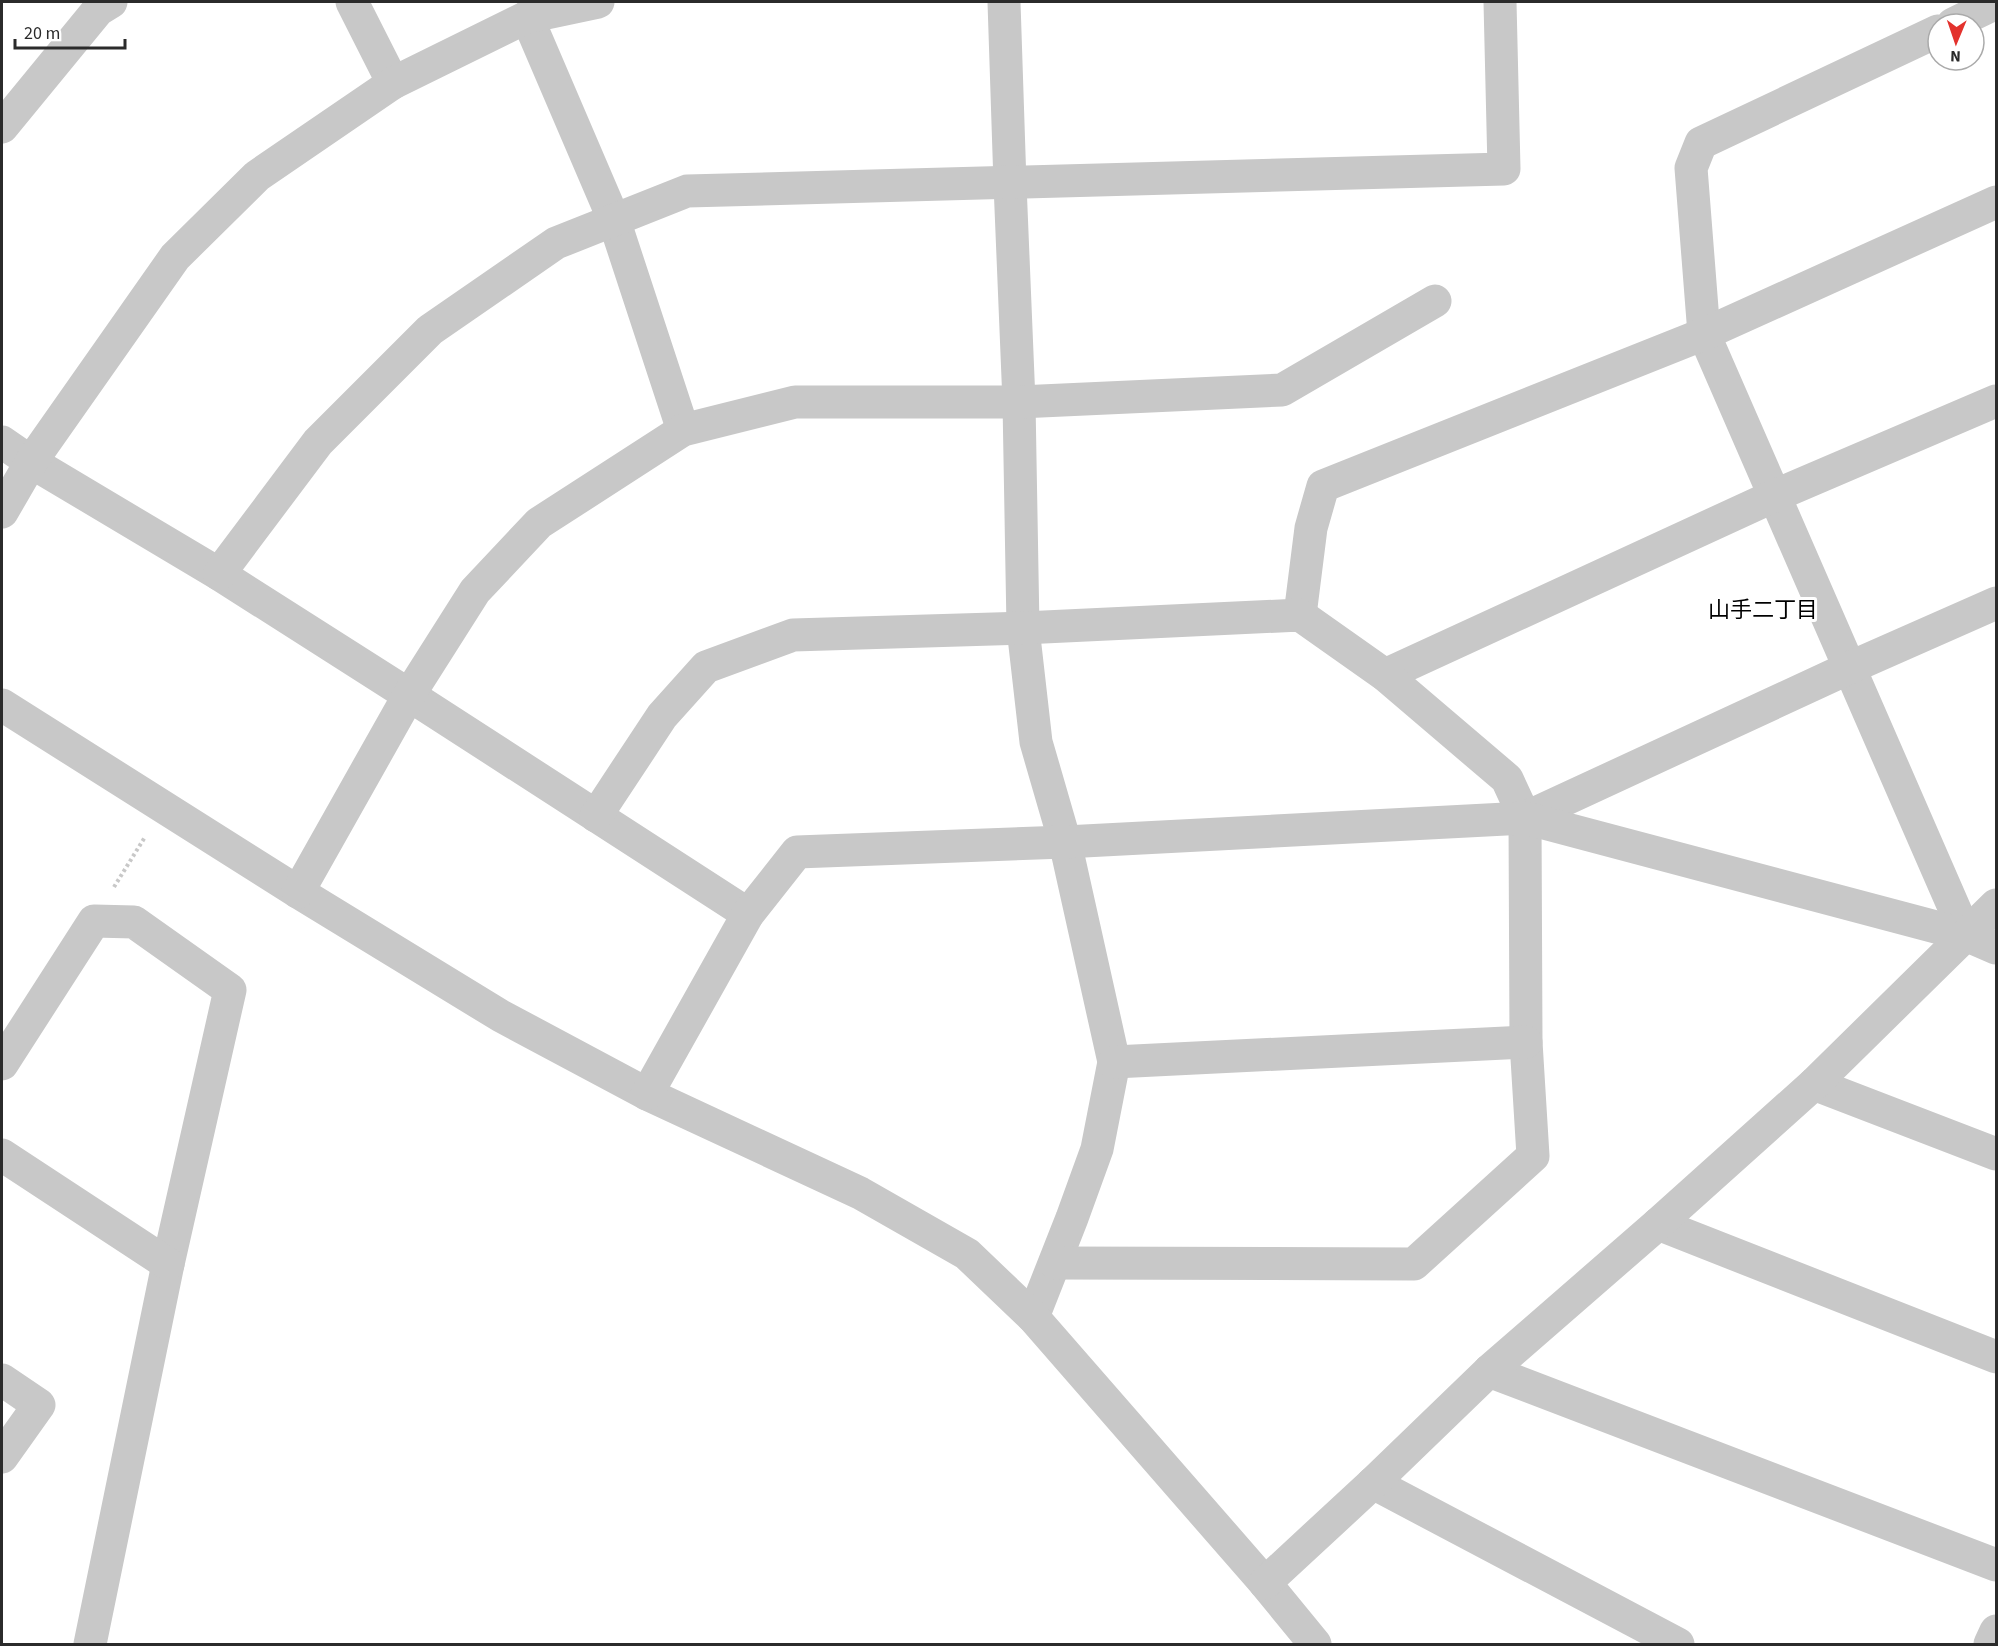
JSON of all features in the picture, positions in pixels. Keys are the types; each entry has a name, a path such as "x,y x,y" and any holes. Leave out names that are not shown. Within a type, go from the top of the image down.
{"street":[{"path":"2,127 98,10 111,2"},
{"path":"351,2 393,83"},
{"path":"2,512 31,462 175,257 257,176 393,83 527,17 598,2"},
{"path":"1004,2 1019,402 1023,628 1035,742 1065,842 1114,1062 1097,1149 1033,1317"},
{"path":"219,574 318,442 430,330 556,243 687,191 1504,169 1500,2"},
{"path":"1978,12 1996,3"},
{"path":"527,17 614,220 683,430"},
{"path":"1926,37 1701,144 1691,168 1704,334 1966,935"},
{"path":"1300,615 1311,528 1323,486 1704,334 1996,202"},
{"path":"298,892 409,695 475,591 539,523 683,430 795,402 1019,402 1282,390 1435,301"},
{"path":"1385,675 1774,496 1996,401"},
{"path":"2,442 31,462 219,574 748,914"},
{"path":"1525,818 1849,668 1996,603"},
{"path":"596,816 662,716 706,667 793,635 1023,628 1300,615 1385,675 1507,779 1525,818 1526,1042 1533,1156 1414,1264 1055,1263"},
{"path":"2,705 298,892 501,1016 647,1094 860,1193 967,1254 1033,1317 1265,1583 1315,1644"},
{"path":"647,1094 748,914 797,852 1065,842 1525,818 1966,935 1996,948"},
{"path":"1265,1583 1489,1371 1814,1084 1996,905"},
{"path":"2,1064 94,921 134,922 230,990 168,1264 90,1644"},
{"path":"1114,1062 1526,1042"},
{"path":"1814,1084 1996,1154"},
{"path":"2,1155 168,1264"},
{"path":"1658,1224 1996,1357"},
{"path":"1489,1371 1996,1565"},
{"path":"2,1380 39,1405 2,1457"},
{"path":"1373,1483 1678,1644"},
{"path":"1990,1644 1996,1631"}],"path":[{"path":"94,921 164,808"}],"district":[{"name":"山手二丁目","path":"1763,609"}]}
